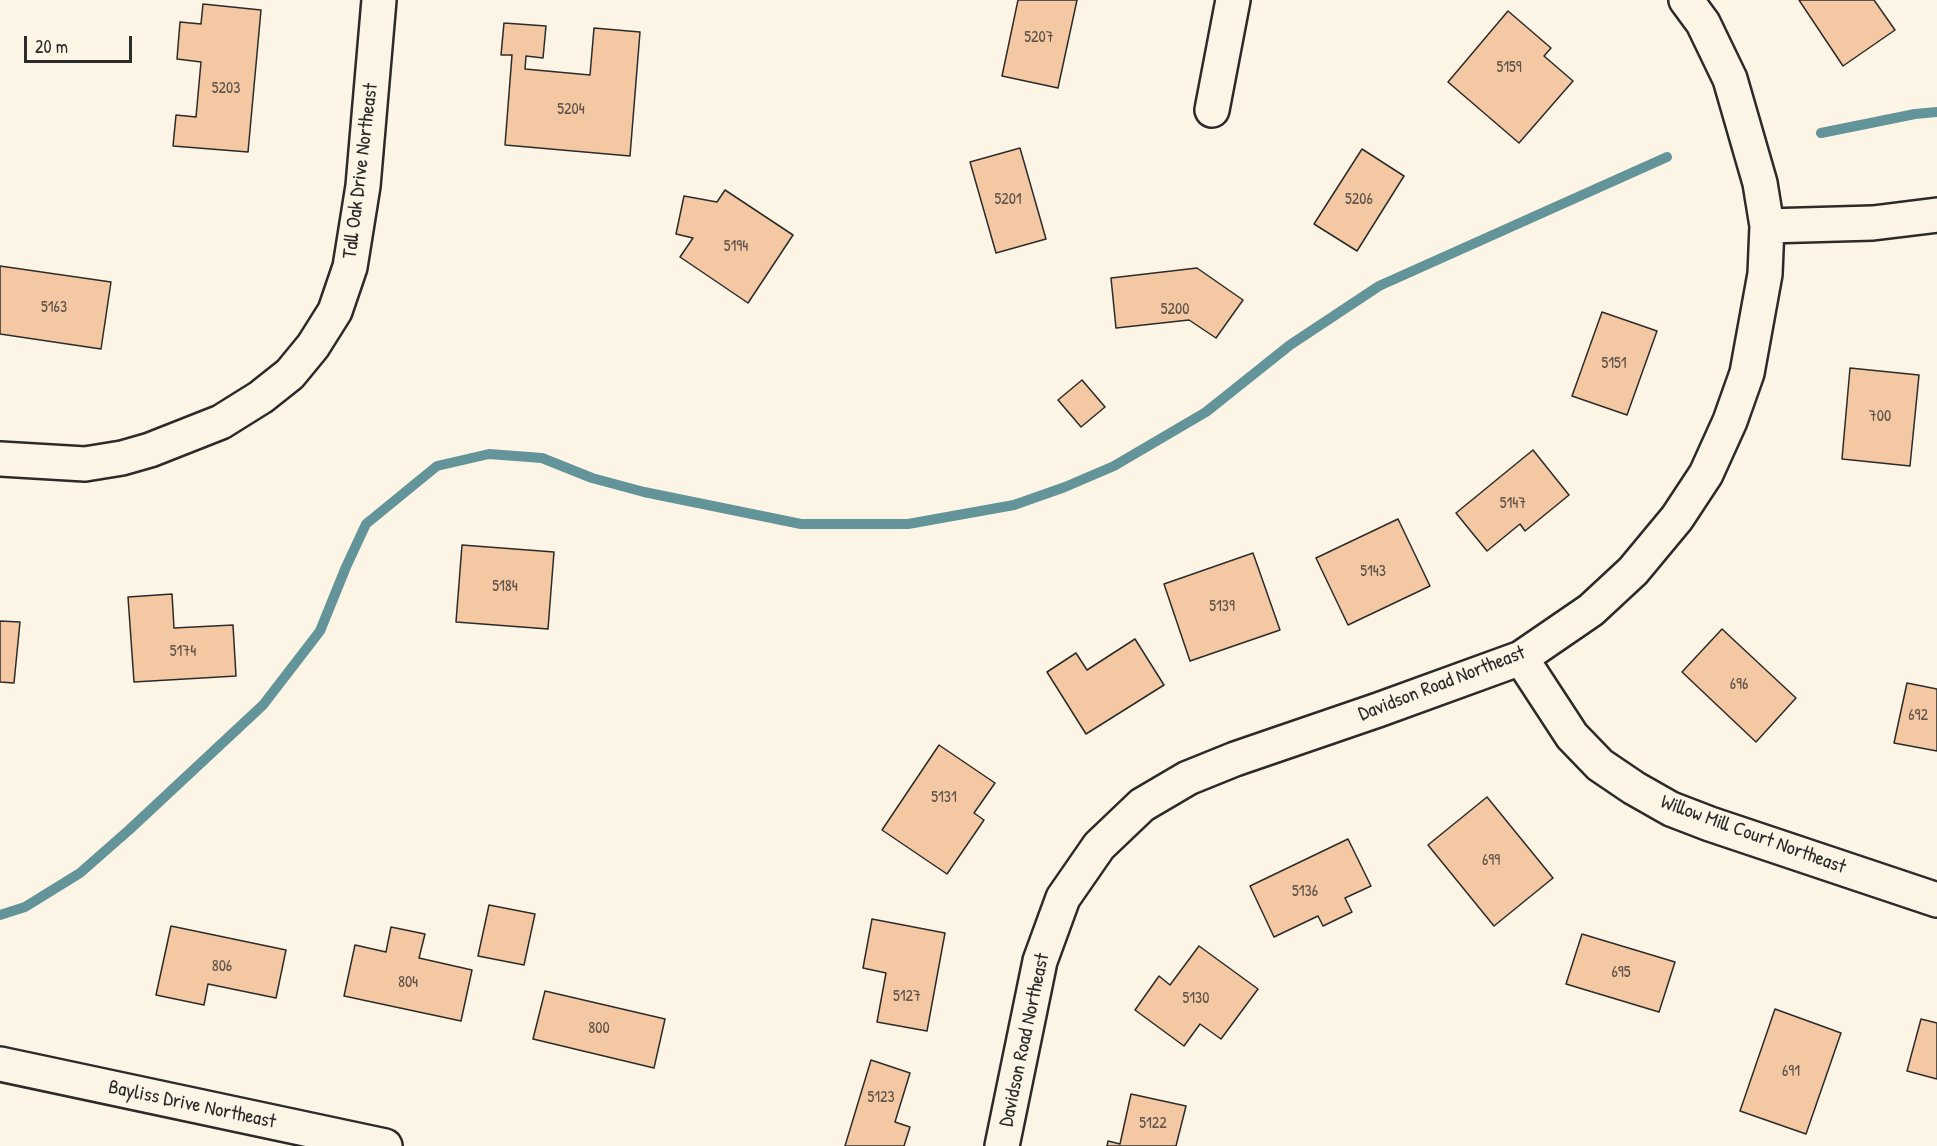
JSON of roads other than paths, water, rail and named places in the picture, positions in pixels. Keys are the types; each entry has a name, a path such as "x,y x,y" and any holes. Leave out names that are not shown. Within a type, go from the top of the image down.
{"street":[{"name":"Tall Oak Drive Northeast","path":"0,459 84,464 122,458 150,450 221,422 261,397 290,374 313,346 334,311 350,267 363,186 379,0"},
{"path":"1212,110 1233,0"},
{"name":"Davidson Road Northeast","path":"1002,1146 1040,961 1063,898 1099,846 1142,805 1188,778 1235,759 1521,658 1591,610 1633,571 1677,518 1706,474 1730,421 1747,373 1766,274 1767,226 1760,183 1730,79 1703,23 1686,0"},
{"path":"1767,226 1873,223 1937,215"},
{"name":"Willow Mill Court Northeast","path":"1521,658 1572,736 1600,765 1634,788 1671,809 1710,824 1937,900"},
{"name":"Bayliss Drive Northeast","path":"0,1064 385,1146"}],"waterway":[{"path":"1821,133 1915,114 1937,112"},
{"path":"0,915 25,907 80,873 263,705 320,631 366,524 437,466 489,454 542,458 592,478 644,492 801,524 908,524 1014,505 1114,466 1206,412 1290,345 1379,286 1667,157"}]}
